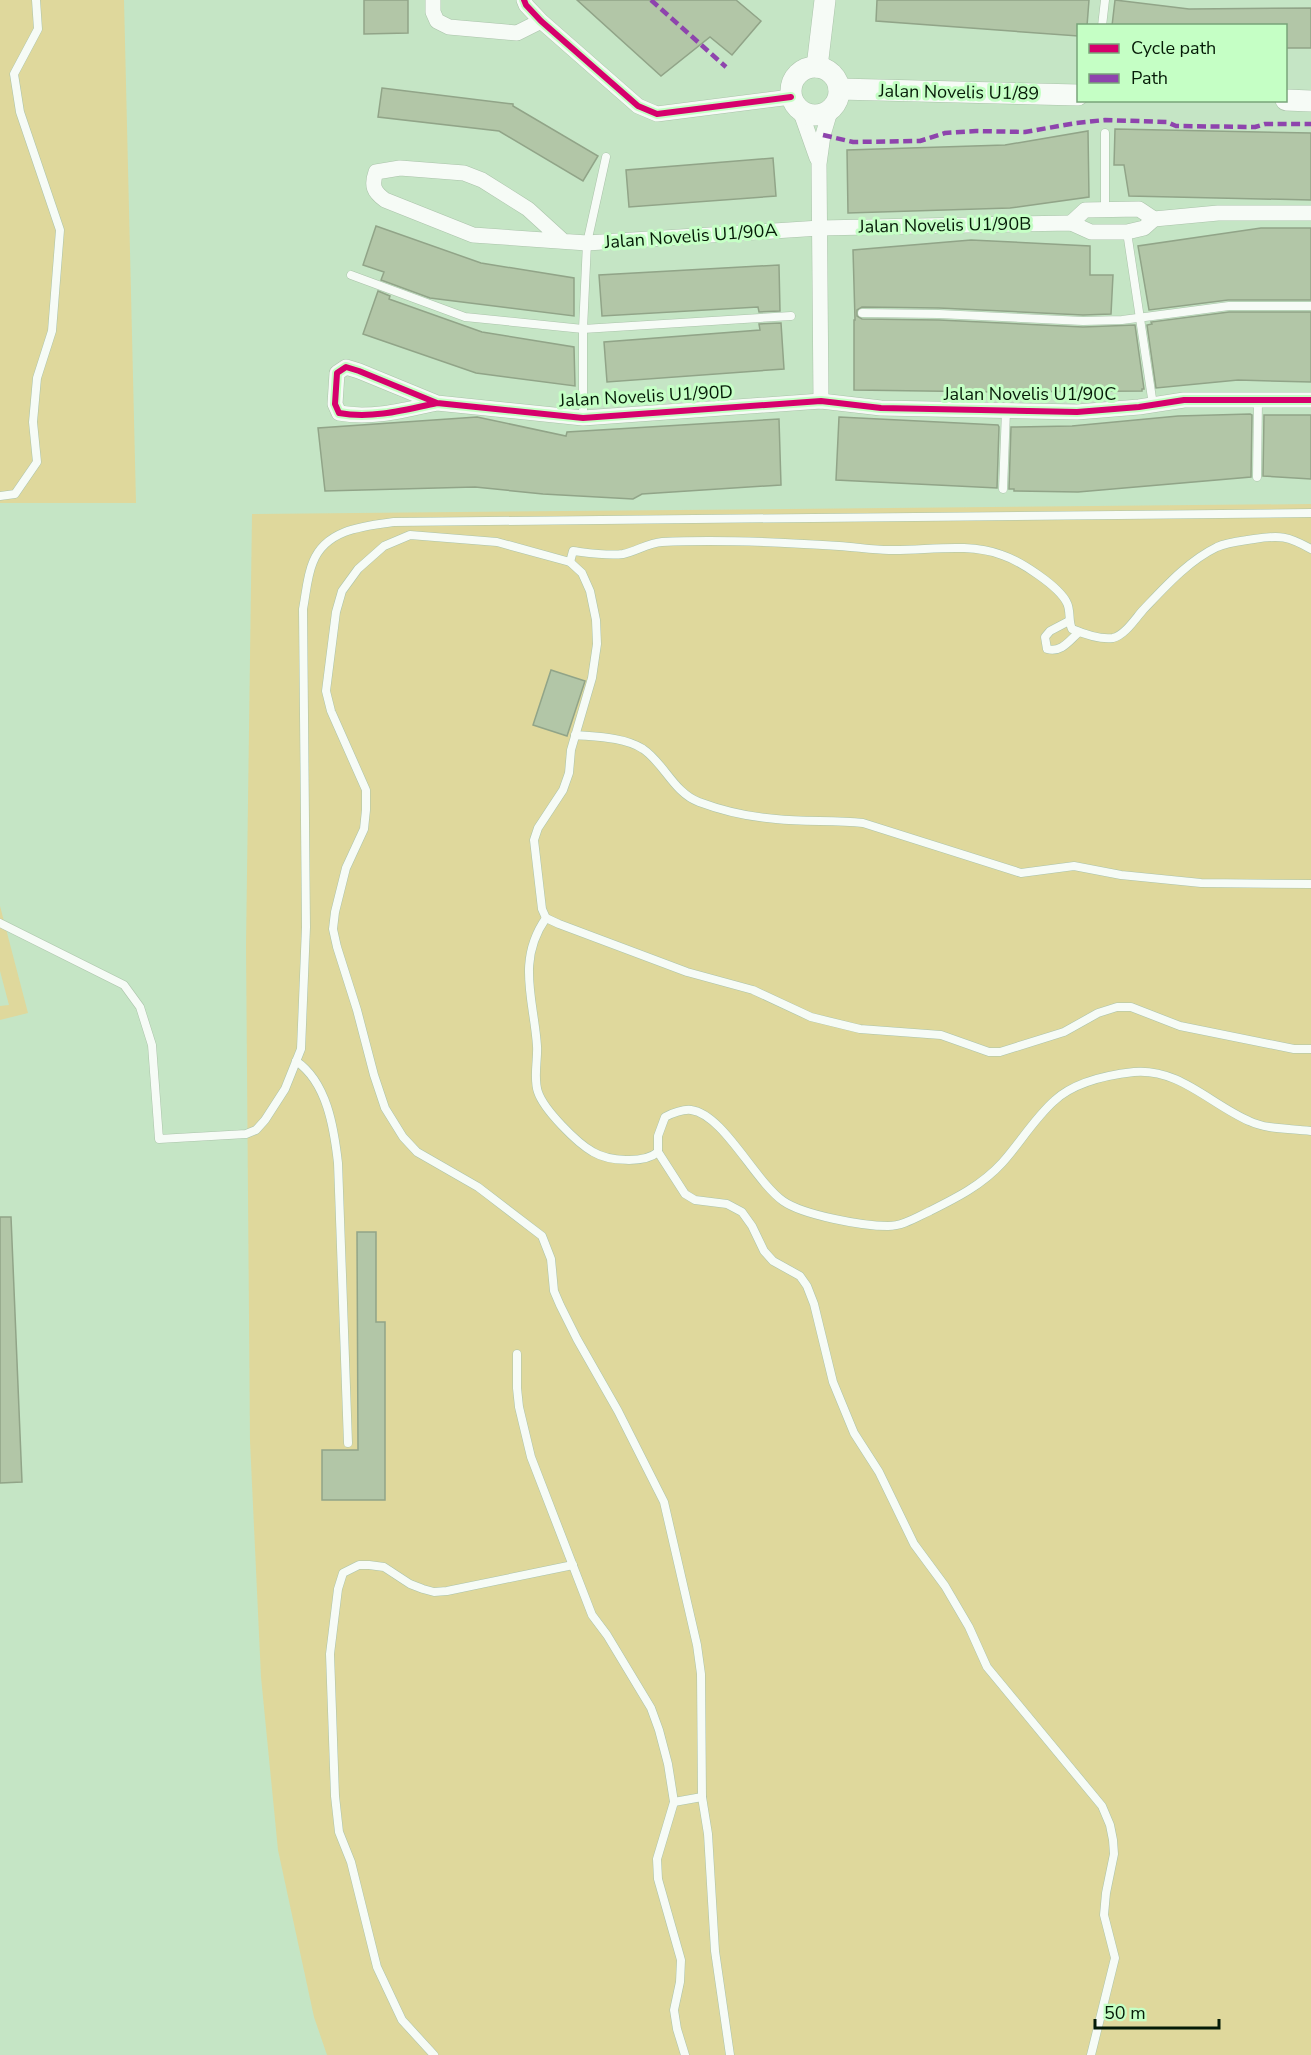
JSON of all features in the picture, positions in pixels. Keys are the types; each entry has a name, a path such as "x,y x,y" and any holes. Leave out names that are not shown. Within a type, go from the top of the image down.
{"street":[{"path":"433,0 433,12 437,21 449,27 517,33 541,21"},
{"path":"524,0 541,21 638,106 657,114 796,103 810,114 822,114 835,99"},
{"path":"817,67 825,0"},
{"path":"819,164 791,86 796,75 806,69 817,67 828,70 836,78 835,99 823,135 819,164 821,401"},
{"name":"Jalan Novelis U1/89","path":"835,99 1077,95"},
{"path":"1287,100 1311,101"},
{"name":"Jalan Novelis U1/90A","path":"562,240 528,210 482,180 464,173 400,168 376,172 372,182 376,194 385,200 473,235 587,243 820,228"},
{"name":"Jalan Novelis U1/90B","path":"1071,223 1085,210 1105,208 1139,209 1154,219"},
{"name":"Jalan Novelis U1/90B","path":"820,228 1071,223 1091,232 1127,231 1144,228 1154,219 1218,213 1311,213"},
{"name":"Jalan Novelis U1/90D","path":"437,403 393,413 352,416 339,413 335,404 337,373 346,367 437,403 584,418 821,401"},
{"name":"Jalan Novelis U1/90C","path":"821,401 881,408 1077,412 1184,400 1311,400"}],"lane":[{"path":"0,496 15,494 37,462 33,422 37,378 52,331 60,230 20,112 14,74 38,29 36,0"},
{"path":"1102,24 1105,0"},
{"path":"1105,133 1105,208"},
{"path":"584,418 587,243 606,157"},
{"path":"1127,231 1153,405"},
{"path":"351,275 465,317 584,329 791,316"},
{"path":"862,313 1083,321 1122,320 1229,306 1311,306"},
{"path":"1257,477 1258,400"},
{"path":"1003,489 1006,411"},
{"path":"0,923 124,985 140,1007 152,1045 159,1139 246,1134 256,1130 265,1120 285,1089 301,1049 306,927 303,609 313,561 321,548 337,536 354,528 406,521 1311,513"},
{"path":"730,2055 715,1950 708,1834 702,1797 701,1674 697,1645 664,1502 618,1411 560,1305 554,1291 551,1259 542,1236 478,1187 417,1152 403,1137 385,1108 337,947 333,929 335,912 346,868 364,829 366,810 366,790 331,711 326,691 336,612 342,591 358,569 384,546 410,535 497,542 570,562 582,573 590,591 596,620 597,644 592,678 571,750 569,773 563,790 538,828 534,840 538,888 546,918 687,972 753,990 811,1017 860,1029 941,1035 989,1052 1000,1052 1064,1032 1098,1013 1117,1006 1131,1006 1180,1026 1285,1047 1311,1049"},
{"path":"570,562 573,550 592,554 622,554 659,542 764,541 888,550 985,550 1016,561 1045,580 1064,597 1069,607 1069,621 1072,629 1091,636 1110,638 1122,633 1173,580 1194,562 1218,547 1257,538 1285,537 1292,538 1311,549"},
{"path":"1069,621 1050,631 1045,638 1047,649 1052,651 1060,649 1079,632"},
{"path":"575,735 613,740 644,749 688,797 698,802 776,819 838,820 863,823 1021,873 1074,866 1121,875 1201,883 1311,884"},
{"path":"546,918 535,938 528,969 536,1038 538,1092 555,1120 592,1152 610,1159 629,1160 654,1155 658,1152"},
{"path":"296,1061 307,1068 314,1078 335,1133 339,1163 348,1443"},
{"path":"1091,2055 1115,1958 1104,1915 1114,1854 1113,1840 1102,1806 987,1668 969,1627 945,1586 914,1544 879,1473 854,1433 833,1382 814,1304 807,1286 800,1276 772,1261 742,1212 728,1204 695,1200 685,1194 658,1152 658,1136 665,1117 688,1109 698,1111 707,1116 730,1139 758,1178 784,1202 812,1213 857,1223 890,1226 904,1223 955,1198 981,1182 1001,1164 1055,1099 1077,1085 1098,1079 1134,1072 1167,1076 1181,1081 1248,1121 1266,1127 1311,1131"},
{"path":"517,1354 519,1407 531,1457 592,1615 607,1635 651,1708 660,1730 674,1802 657,1859 658,1879 681,1960 680,1982 674,2010 677,2030 685,2055"},
{"path":"434,2055 402,2020 377,1967 351,1862 339,1832 335,1796 330,1654 343,1573 359,1565 384,1567 410,1584 434,1592 573,1565"},
{"path":"674,1802 702,1797"}],"shaded area":[{"path":"0,0 124,0 136,503 0,503"},
{"path":"1311,504 1311,2055 327,2055 314,2017 278,1850 261,1677 250,1441 246,946 252,514"},
{"path":"0,906 28,1013 0,1020 0,1006 9,1005 0,971"}],"building":[{"path":"364,0 408,0 408,33 364,34"},
{"path":"577,0 736,0 761,21 732,55 710,37 661,76"},
{"path":"877,0 1089,0 1087,24 1077,24 1077,36 876,21"},
{"path":"1115,0 1189,9 1311,8 1311,48 1287,48 1287,24 1112,24"},
{"path":"382,88 513,104 598,156 583,181 499,131 378,117"},
{"path":"1115,129 1311,133 1311,200 1129,196 1124,165 1114,165"},
{"path":"1088,131 1089,197 1010,208 848,213 847,150 1005,145"},
{"path":"773,158 776,196 629,207 626,170"},
{"path":"376,226 481,263 574,278 574,316 430,298 381,280 384,272 363,265"},
{"path":"1261,228 1311,228 1311,300 1228,300 1149,310 1138,246"},
{"path":"971,240 1090,246 1090,275 1113,275 1111,314 862,307 857,310 857,316 862,319 1083,327 1135,325 1144,389 1142,391 996,392 854,390 853,250"},
{"path":"779,265 780,311 759,312 758,307 602,316 599,275"},
{"path":"378,291 390,296 389,299 482,332 574,347 575,386 476,373 363,334"},
{"path":"1229,312 1311,312 1311,382 1238,380 1156,388 1147,325 1152,324 1151,322"},
{"path":"781,323 784,369 607,382 604,342 760,330 759,324"},
{"path":"1252,415 1251,477 1078,492 1009,489 1011,427 1072,426 1178,416"},
{"path":"1264,415 1311,415 1311,479 1263,476"},
{"path":"477,417 566,436 567,432 779,419 781,485 642,494 633,499 543,494 475,487 325,491 318,428"},
{"path":"839,417 998,425 997,488 836,480"},
{"path":"551,670 585,681 567,736 533,725"},
{"path":"0,1217 11,1217 22,1482 0,1483"},
{"path":"357,1232 376,1232 376,1322 385,1322 385,1500 322,1500 322,1450 358,1450"}],"marked path":[{"path":"651,0 726,67"},
{"path":"823,135 853,142 920,141 945,133 1025,132 1105,120 1167,122 1176,126 1255,127 1265,124 1311,124"}],"cycle path":[{"path":"524,0 541,21 638,106 657,114 791,97"},
{"path":"437,403 376,414 339,413 335,404 337,373 346,367 437,403 583,418 821,401 881,408 1077,412 1139,407 1184,400 1311,400"}]}
